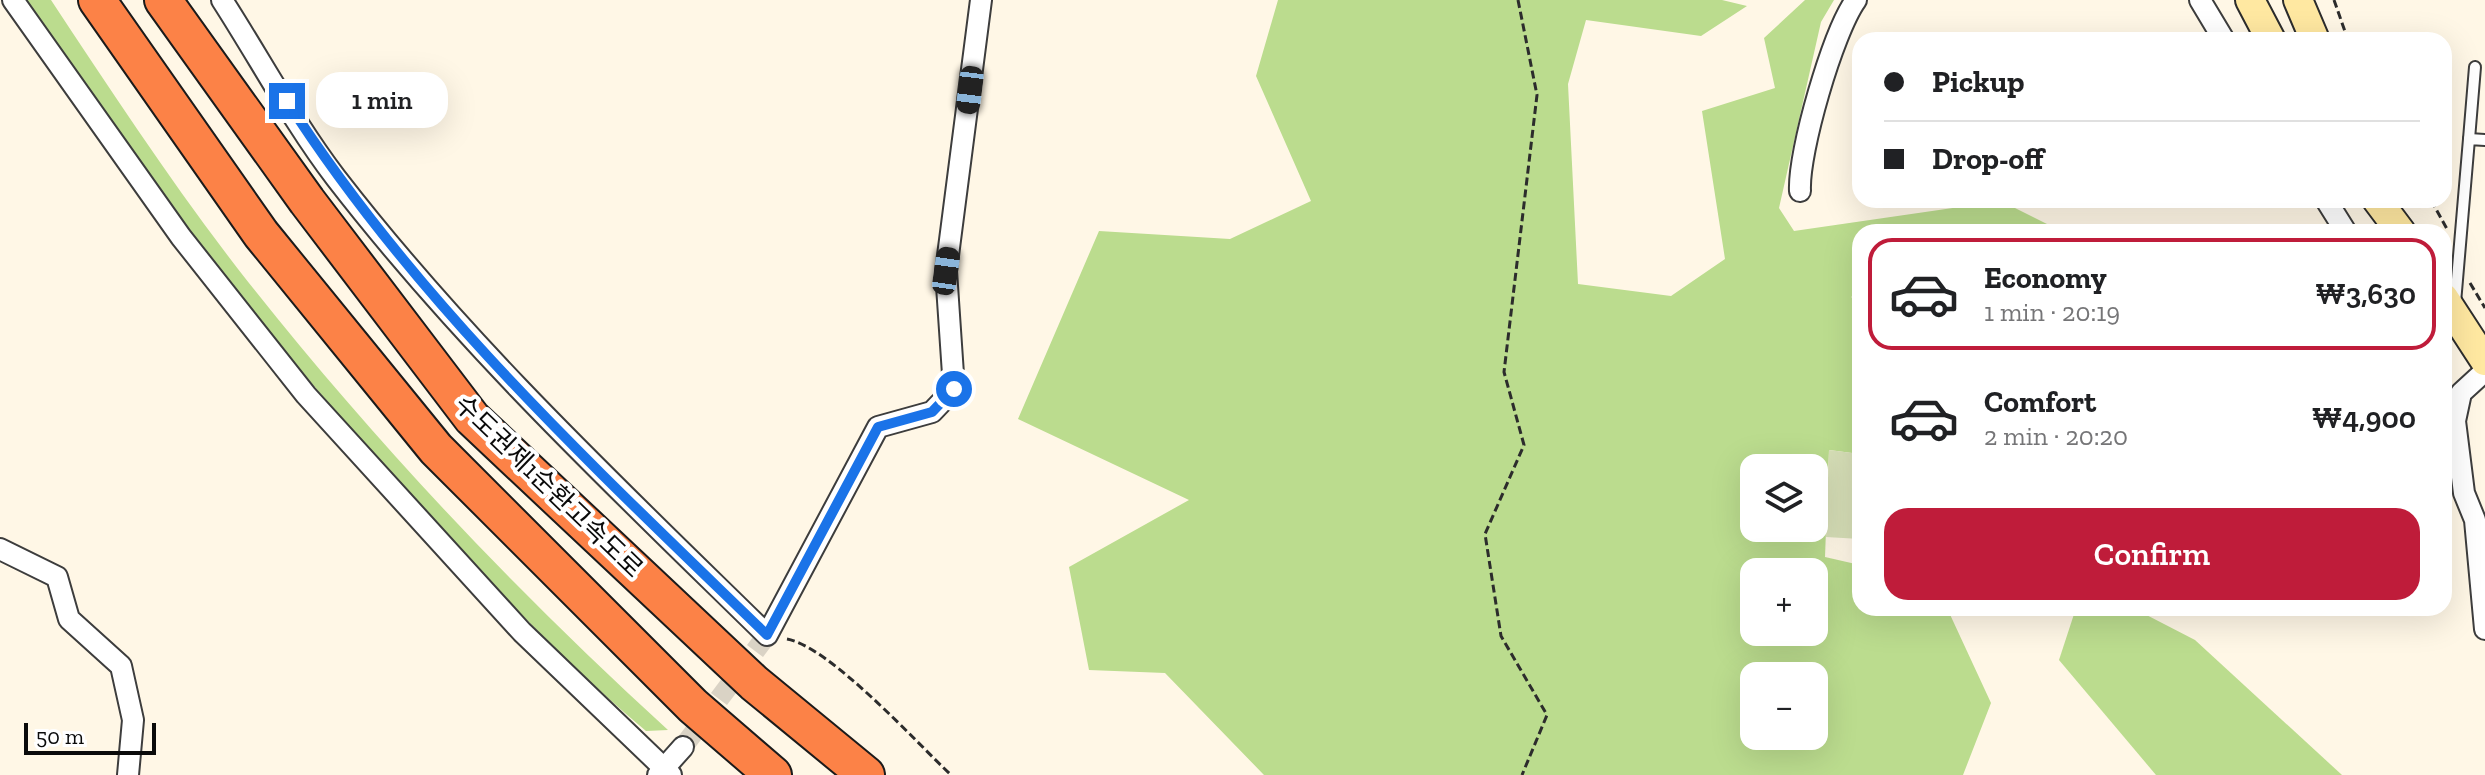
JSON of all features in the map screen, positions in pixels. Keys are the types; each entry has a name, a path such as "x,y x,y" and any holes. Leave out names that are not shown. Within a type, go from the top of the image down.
{"highway":[{"name":"수도권제1순환고속도로","path":"97,0 261,234 436,449 693,706 773,775"},
{"name":"수도권제1순환고속도로","path":"163,0 307,201 472,418 754,683 866,775"}],"main road":[{"path":"2250,0 2267,32"},
{"path":"2298,0 2312,32"},
{"path":"2383,208 2396,224"},
{"path":"2452,317 2485,361"}],"street":[{"path":"13,0 181,237 306,395 522,632 665,773 683,747"},
{"path":"222,0 335,176 459,326 539,412 767,635 878,427 932,412 954,389 946,271 981,0"},
{"path":"1800,191 1804,154 1835,45 1843,18 1856,0"},
{"path":"2200,0 2219,32"},
{"path":"2485,371 2461,393 2455,421 2464,493 2475,520 2485,629"},
{"path":"0,549 57,577 69,619 121,666 133,720 128,775"}],"lane":[{"path":"2452,271 2475,67"},
{"path":"2469,139 2485,140"}],"path":[{"path":"1518,0 1537,95 1504,372 1524,445 1485,534 1501,636 1547,715 1522,775"},
{"path":"2334,0 2345,32"},
{"path":"767,635 796,641 844,674 951,775"}],"green space":[{"path":"25,0 51,0 213,236 338,391 498,566 668,730 646,731 549,642 488,580 348,426 250,309 155,188"},
{"path":"1278,0 1722,0 1747,6 1701,36 1586,20 1568,84 1578,284 1671,296 1725,259 1702,111 1775,88 1764,38 1805,0 1834,0 1821,22 1779,208 1794,231 1953,208 2015,208 2047,224 1852,224 1852,453 1829,450 1828,477 1828,454 1740,454 1740,542 1826,542 1825,557 1852,563 1852,616 1951,616 1991,703 1963,775 1264,775 1165,673 1089,670 1069,567 1189,500 1018,419 1099,231 1230,239 1311,201 1256,76"},
{"path":"1829,450 1852,453 1852,539 1828,537"},
{"path":"2073,616 2148,616 2195,640 2342,775 2156,775 2059,660"}],"tunnel":[{"path":"683,747 767,635"}],"route":[{"path":"287,101 335,176 459,326 539,412 767,635 878,427 932,412 954,389"}]}
